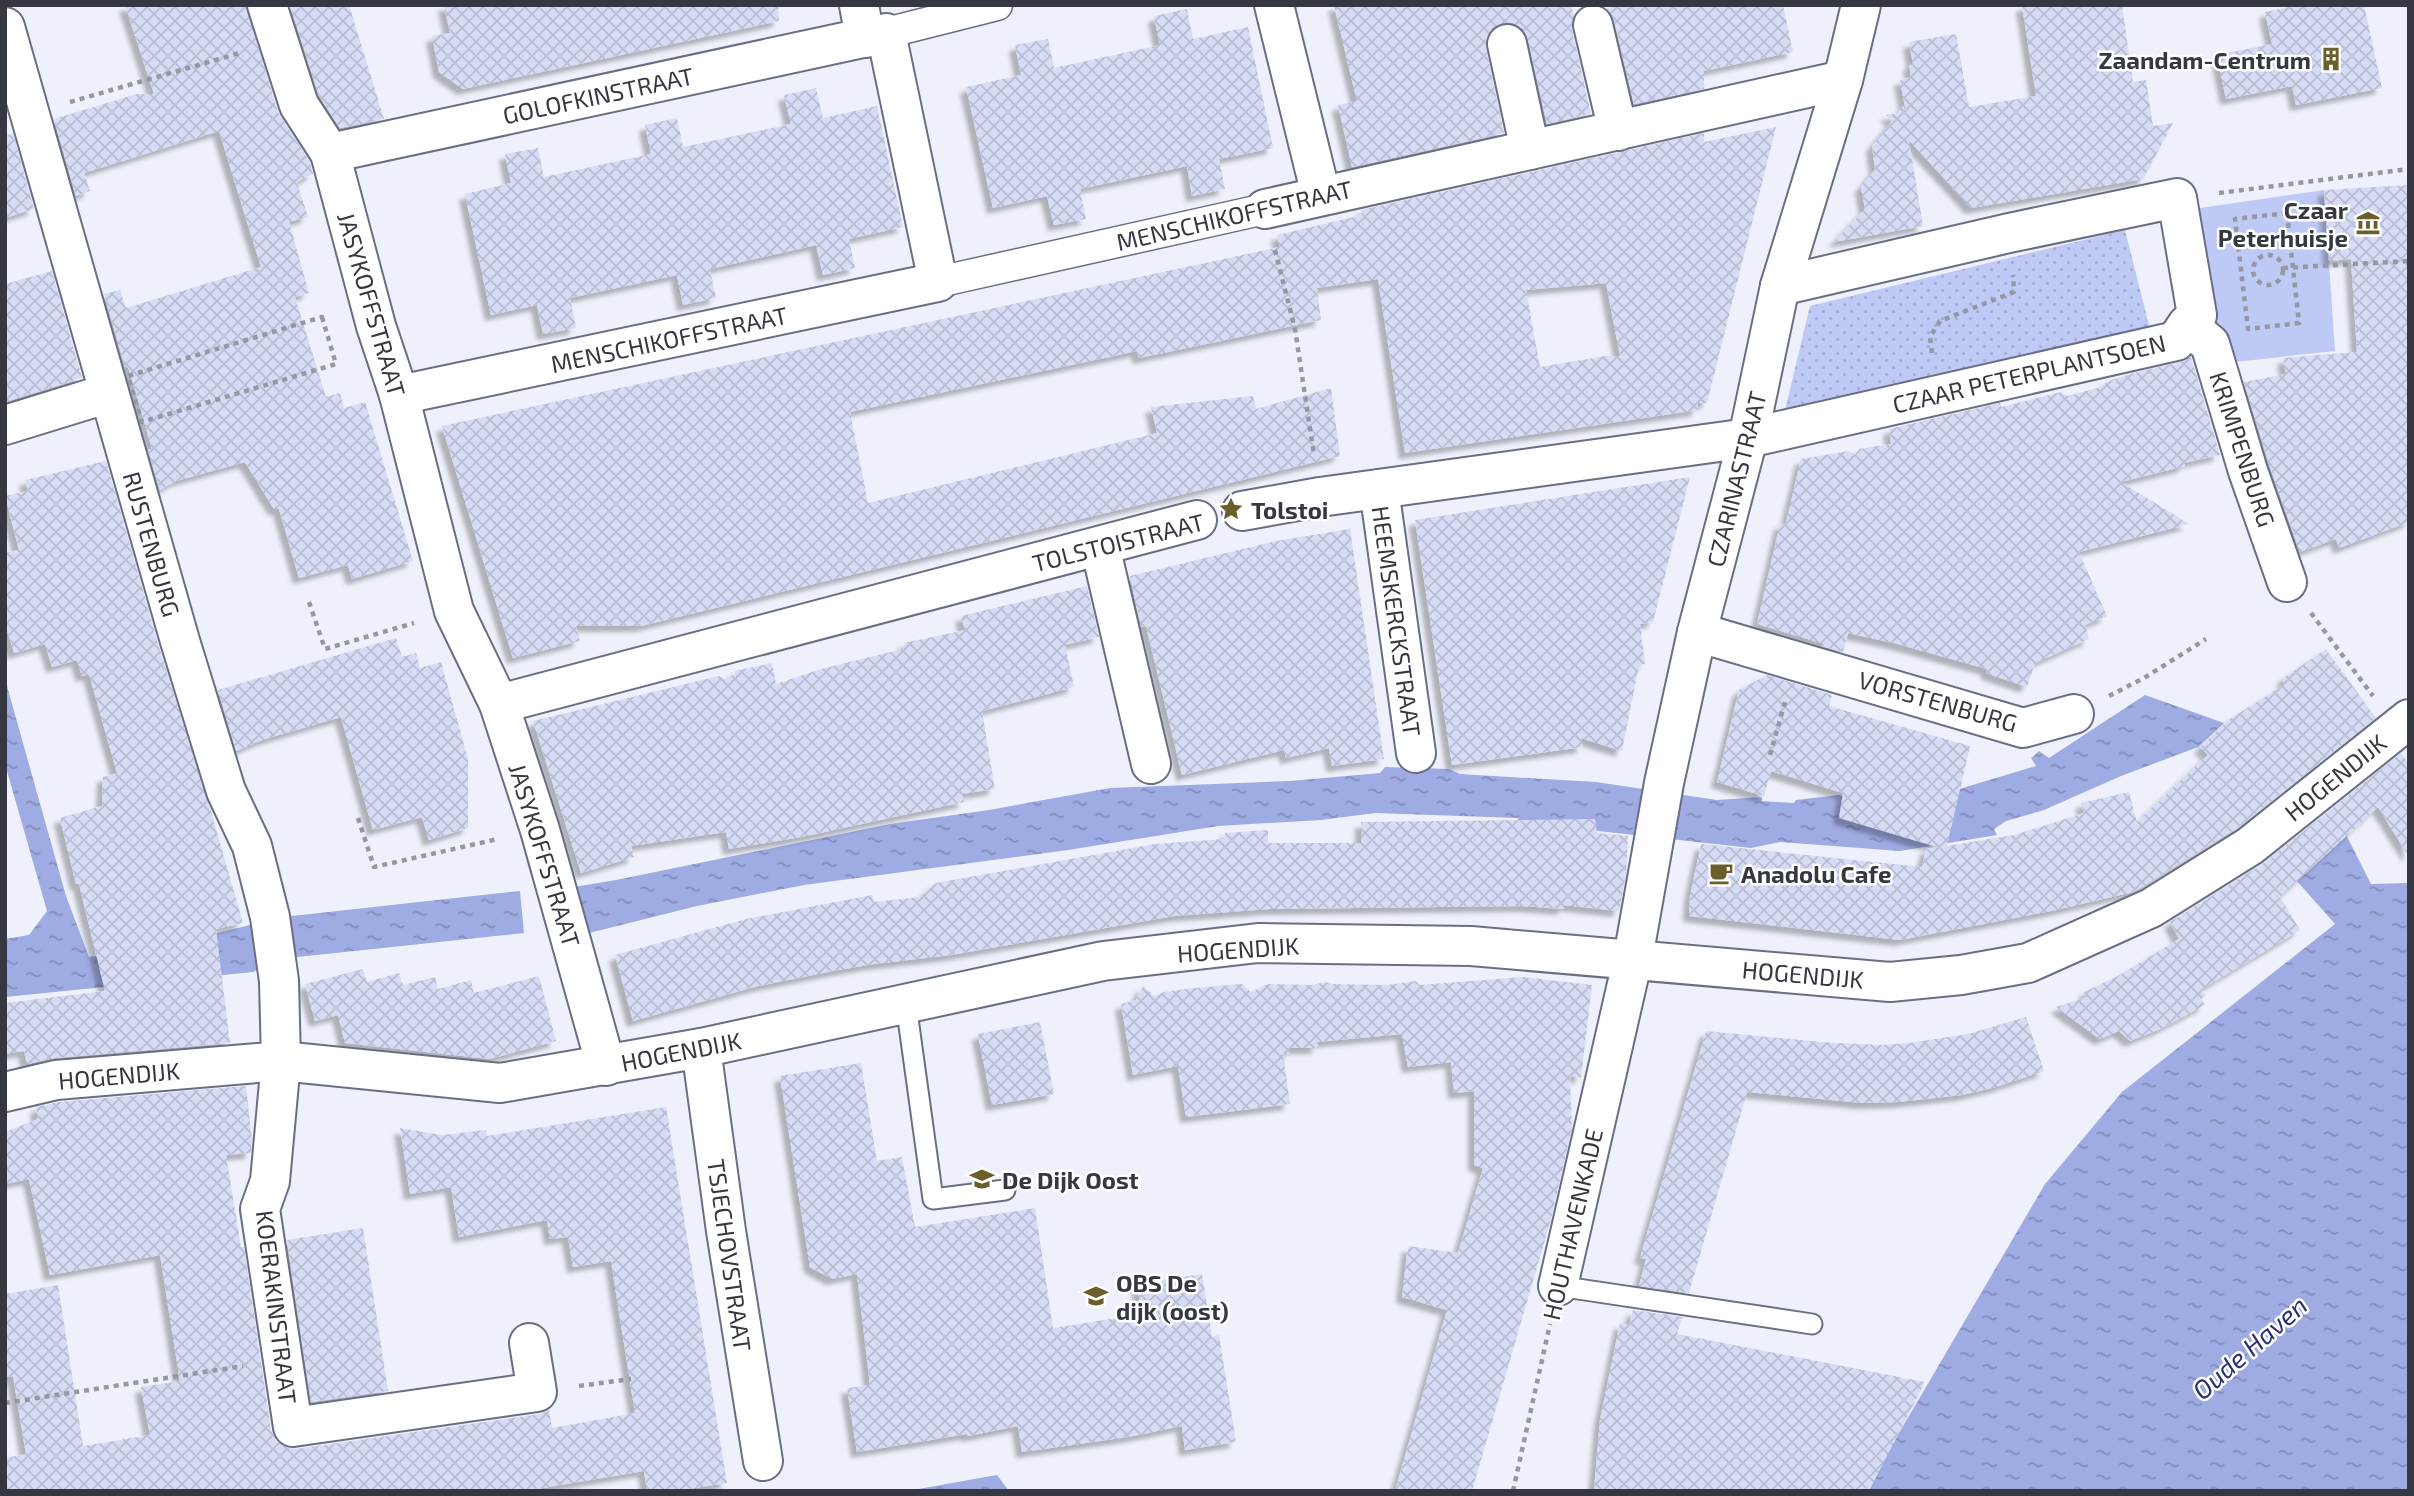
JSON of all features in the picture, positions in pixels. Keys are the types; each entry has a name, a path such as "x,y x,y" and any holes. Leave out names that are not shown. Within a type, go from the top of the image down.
{"street":[{"name":"JASYKOFFSTRAAT","path":"267,5 299,105 330,153 376,326 399,395 454,611 499,704 540,830 606,1066"},
{"name":"GOLOFKINSTRAAT","path":"330,153 870,25 997,5"},
{"path":"1274,5 1321,195"},
{"name":"CZARINASTRAAT","path":"1633,958 1664,783 1697,632 1748,438 1780,286 1843,80 1861,5"},
{"path":"870,25 938,282"},
{"path":"1593,26 1618,131"},
{"name":"RUSTENBURG","path":"5,27 29,115 119,401 184,653 226,791 252,846 270,917 279,981 281,1061"},
{"path":"1507,44 1530,150"},
{"name":"MENSCHIKOFFSTRAAT","path":"399,395 938,282 1843,80"},
{"path":"1780,286 2009,233 2177,198"},
{"name":"CZAAR PETERPLANTSOEN","path":"1748,438 2176,341 2197,316 2177,198"},
{"name":"KRIMPENBURG","path":"2187,325 2210,344 2248,471 2287,582"},
{"path":"5,425 119,401"},
{"name":"TOLSTOISTRAAT","path":"499,704 1197,520 1320,497 1748,438"},
{"name":"HEEMSKERCKSTRAAT","path":"1378,489 1416,752"},
{"path":"1100,546 1151,764"},
{"name":"VORSTENBURG","path":"1697,632 2023,728 2074,715"},
{"name":"HOGENDIJK","path":"5,1092 56,1080 281,1061 500,1083 701,1048 1103,961 1258,943 1471,946 1890,982 1961,975 2028,963 2151,908 2250,846 2393,711"},
{"name":"HOUTHAVENKADE","path":"1558,1286 1633,958"},
{"name":"TSJECHOVSTRAAT","path":"701,1048 728,1244 763,1461"},
{"name":"KOERAKINSTRAAT","path":"281,1061 270,1181 260,1209 293,1427 537,1392"},
{"path":"529,1343 537,1392"}],"lane":[{"path":"905,1004 933,1199 1005,1190"},
{"path":"1558,1286 1812,1324"}],"path":[{"path":"29,115 278,42"},
{"path":"2177,198 2409,169"},
{"path":"1265,209 1295,329 1320,497"},
{"path":"2287,213 2293,267 2299,324 2248,329 2235,219 2287,213"},
{"path":"1939,394 1930,337 1940,321 2014,292 2009,233"},
{"path":"2272,255 2281,262 2283,268 2280,280 2272,285 2258,282 2253,274 2254,263 2262,256 2272,255"},
{"path":"2283,268 2409,261"},
{"path":"321,317 336,364 142,422 119,401 128,376 321,317"},
{"path":"309,602 325,649 454,611"},
{"path":"2074,715 2144,678 2206,639"},
{"path":"2339,650 2393,711"},
{"path":"1770,755 1786,698"},
{"path":"358,818 374,867 540,830"},
{"name":"HOUTHAVENKADE","path":"1513,1491 1558,1286"},
{"path":"5,1403 282,1360"},
{"path":"537,1392 631,1379"}],"shaded area":[{"path":"2324,190 2335,351 2225,363 2193,209"},
{"path":"2125,230 2150,329 1784,414 1810,306"}],"water":[{"path":"5,679 66,896 89,957 160,947 283,917 520,891 524,933 288,958 253,972 5,997 5,939 29,935 47,911 5,764"},
{"path":"2145,695 2224,723 2198,747 2121,776 2044,810 2006,821 1994,829 1997,835 1900,851 1780,842 1751,848 1518,822 1518,818 1375,813 1321,820 1218,826 1068,850 804,885 697,906 561,940 544,892 616,880 890,824 989,810 1110,788 1290,781 1380,773 1385,767 1449,769 1460,774 1596,782 1717,800 1762,797 1762,801 1794,803 1796,800 1839,795 1867,801 1936,796 2036,766 2031,758 2039,751 2049,758"},
{"name":"Oude Haven","path":"2335,813 2371,884 2409,883 2409,1491 1865,1491 2045,1184 2122,1092 2335,924 2280,862"},
{"path":"997,1475 1009,1491 907,1491"}],"building":[{"path":"125,5 246,5 278,112 310,162 313,174 297,182 308,217 289,222 309,293 295,297 326,397 340,393 344,408 365,402 413,561 352,579 348,565 299,578 279,509 274,509 245,462 176,481 160,490 148,450 152,449 104,294 120,290 126,308 261,267 219,131 84,173 90,191 76,196 54,119 137,94 154,94"},
{"path":"290,5 349,5 384,119 340,128 319,96"},
{"path":"444,5 778,5 779,21 463,89 439,72 432,36 450,33"},
{"path":"1334,5 1571,5 1574,16 1572,30 1591,114 1547,124 1528,39 1523,29 1513,23 1503,23 1492,28 1486,38 1486,48 1504,133 1352,167 1338,105 1357,101"},
{"path":"1620,5 1783,5 1793,52 1704,71 1704,89 1634,104 1614,20 1606,8"},
{"path":"2022,5 2122,5 2133,82 2146,80 2153,126 2173,123 2143,179 1971,208 1909,140 1923,226 1834,242 1865,209 1861,187 1875,169 1872,146 1892,121 1886,115 1898,113 1903,106 1906,112 1900,80 1911,77 1909,64 1913,64 1909,42 1956,34 1969,107 2036,96"},
{"name":"Zaandam-Centrum","path":"2299,5 2364,5 2382,88 2296,105 2292,86 2226,99 2217,55 2272,44 2265,12"},
{"path":"1187,9 1193,39 1248,27 1273,148 1219,159 1225,189 1192,196 1187,166 1080,189 1086,219 1054,225 1047,196 993,208 966,87 1021,75 1015,45 1048,39 1054,68 1160,45 1154,16"},
{"path":"816,88 823,118 877,106 903,227 849,239 855,268 823,275 816,245 710,269 716,298 683,305 677,275 570,298 576,328 543,334 537,305 491,315 465,194 511,183 505,154 538,148 544,177 651,154 645,125 677,118 683,147 791,124 784,95"},
{"path":"1776,127 1707,403 1698,403 1698,410 1405,453 1378,279 1317,288 1321,320 1139,358 1137,351 850,412 868,503 1157,433 1151,407 1253,396 1256,409 1331,388 1340,456 641,626 576,626 580,641 513,658 442,426 1280,247 1277,235 1362,215 1361,210 1704,133 1704,142","holes":["1606,283 1620,356 1540,367 1526,290"]},
{"path":"13,133 34,209 5,218 5,136"},
{"path":"2409,185 2409,522 2339,548 2336,539 2300,552 2244,382 2286,374 2283,358 2357,352 2351,259 2329,261 2324,190"},
{"path":"52,271 82,378 5,402 5,284"},
{"path":"2191,357 2220,455 2121,482 2189,524 2079,552 2107,616 2085,625 2089,639 2035,663 2027,687 1986,673 1987,669 1894,643 1848,633 1843,652 1757,624 1780,524 1786,523 1801,459 1849,451 1855,455 1859,449 1891,444 1889,429 2000,403 2001,407 2061,392 2068,396 2104,386 2106,382 2130,374 2181,362"},
{"path":"106,461 243,923 216,929 230,1043 54,1058 27,1064 24,1051 5,1054 5,1003 105,991 60,818 102,806 103,777 117,773 89,674 82,676 77,660 52,667 45,644 14,653 5,623 5,553 19,550 5,496 28,491 25,480"},
{"path":"1690,477 1653,622 1640,624 1645,664 1639,665 1622,751 1581,738 1583,747 1452,765 1415,520"},
{"path":"1350,529 1384,759 1332,766 1329,748 1286,758 1284,750 1182,775 1146,626 1141,627 1130,576 1276,541"},
{"path":"1087,586 1099,637 1065,645 1074,687 982,711 995,789 962,794 964,802 801,837 729,849 726,832 631,846 634,857 581,873 533,721 719,676 724,679 735,674 735,671 772,663 776,684 821,669 903,649 904,643 965,630 961,616"},
{"path":"396,638 402,657 416,653 420,668 441,662 468,759 468,828 429,840 422,817 373,830 341,717 262,740 236,751 218,690"},
{"path":"2326,649 2376,718 2237,828 2133,892 1900,940 1689,916 1690,896 1701,844 1922,867 1926,849 1937,847 1839,818 1843,793 1771,771 1764,796 1717,782 1739,690 1767,675 1832,695 1829,706 1970,746 1947,846 2014,835 2084,813 2081,803 2129,792 2137,822 2208,755 2200,747 2230,719 2285,684 2282,679"},
{"path":"2401,753 2409,764 2409,857 2378,807 2280,897 2300,930 2202,989 2206,996 2201,999 2205,1005 2160,1029 2130,1041 2119,1031 2100,1039 2056,1007 2087,997 2084,992 2118,976 2179,939 2170,922 2264,863"},
{"path":"1595,819 1597,833 1628,836 1626,874 1619,911 1564,905 1564,909 1522,906 1269,909 1174,916 951,955 838,970 758,986 633,1021 615,955 746,919 872,895 874,902 920,897 936,883 1155,844 1225,839 1225,833 1268,830 1268,843 1361,843 1361,822"},
{"path":"363,969 367,982 399,973 403,985 435,977 438,989 471,980 474,993 539,976 556,1041 490,1059 345,1043 338,1015 315,1021 305,984"},
{"path":"1523,977 1592,985 1581,1078 1570,1076 1572,1128 1551,1219 1472,1491 1395,1491 1447,1310 1402,1297 1408,1246 1458,1253 1483,1168 1474,1165 1474,1091 1454,1093 1451,1062 1408,1067 1402,1034 1317,1042 1318,1048 1290,1048 1290,1054 1283,1054 1290,1104 1186,1117 1178,1066 1133,1075 1121,1004 1136,1000 1143,986 1154,996 1164,992 1242,984 1251,992 1268,984 1312,985 1325,982 1387,985 1416,981 1419,985"},
{"path":"2026,1017 2044,1071 1996,1087 1962,1095 1863,1103 1747,1092 1689,1293 1639,1286 1646,1259 1640,1258 1706,1031 1880,1045 1968,1034"},
{"path":"1040,1022 1054,1094 992,1105 978,1034"},
{"path":"861,1063 877,1161 902,1157 915,1227 1035,1208 1053,1328 1142,1314 1137,1284 1202,1274 1212,1337 1219,1335 1236,1442 1185,1450 1182,1426 1128,1437 1022,1452 1018,1426 857,1452 847,1388 870,1385 857,1274 832,1279 810,1267 780,1076"},
{"path":"246,1086 251,1153 226,1155 241,1247 244,1247 271,1430 276,1441 296,1449 540,1414 549,1410 552,1428 635,1413 611,1261 573,1267 568,1237 550,1239 547,1220 459,1237 451,1187 410,1194 400,1128 442,1135 486,1130 487,1136 666,1107 727,1483 674,1491 647,1491 644,1471 525,1491 8,1491 5,1458 26,1454 13,1376 5,1377 5,1294 58,1285 83,1446 150,1435 141,1387 180,1381 160,1255 50,1275 29,1179 5,1184 5,1132 38,1119 36,1107 59,1102"},
{"path":"363,1228 388,1391 311,1402 287,1240"},
{"path":"1633,1310 1682,1317 1677,1334 1925,1382 1869,1491 1594,1491 1600,1420 1620,1323 1629,1325"}],"place":[{"name":"Zaandam-Centrum","path":"2331,59"},
{"name":"Czaar Peterhuisje","path":"2368,223"},
{"name":"Tolstoi","path":"1231,509"},
{"name":"Anadolu Cafe","path":"1721,873"},
{"name":"De Dijk Oost","path":"982,1179"},
{"name":"OBS De dijk (oost)","path":"1096,1296"}]}
